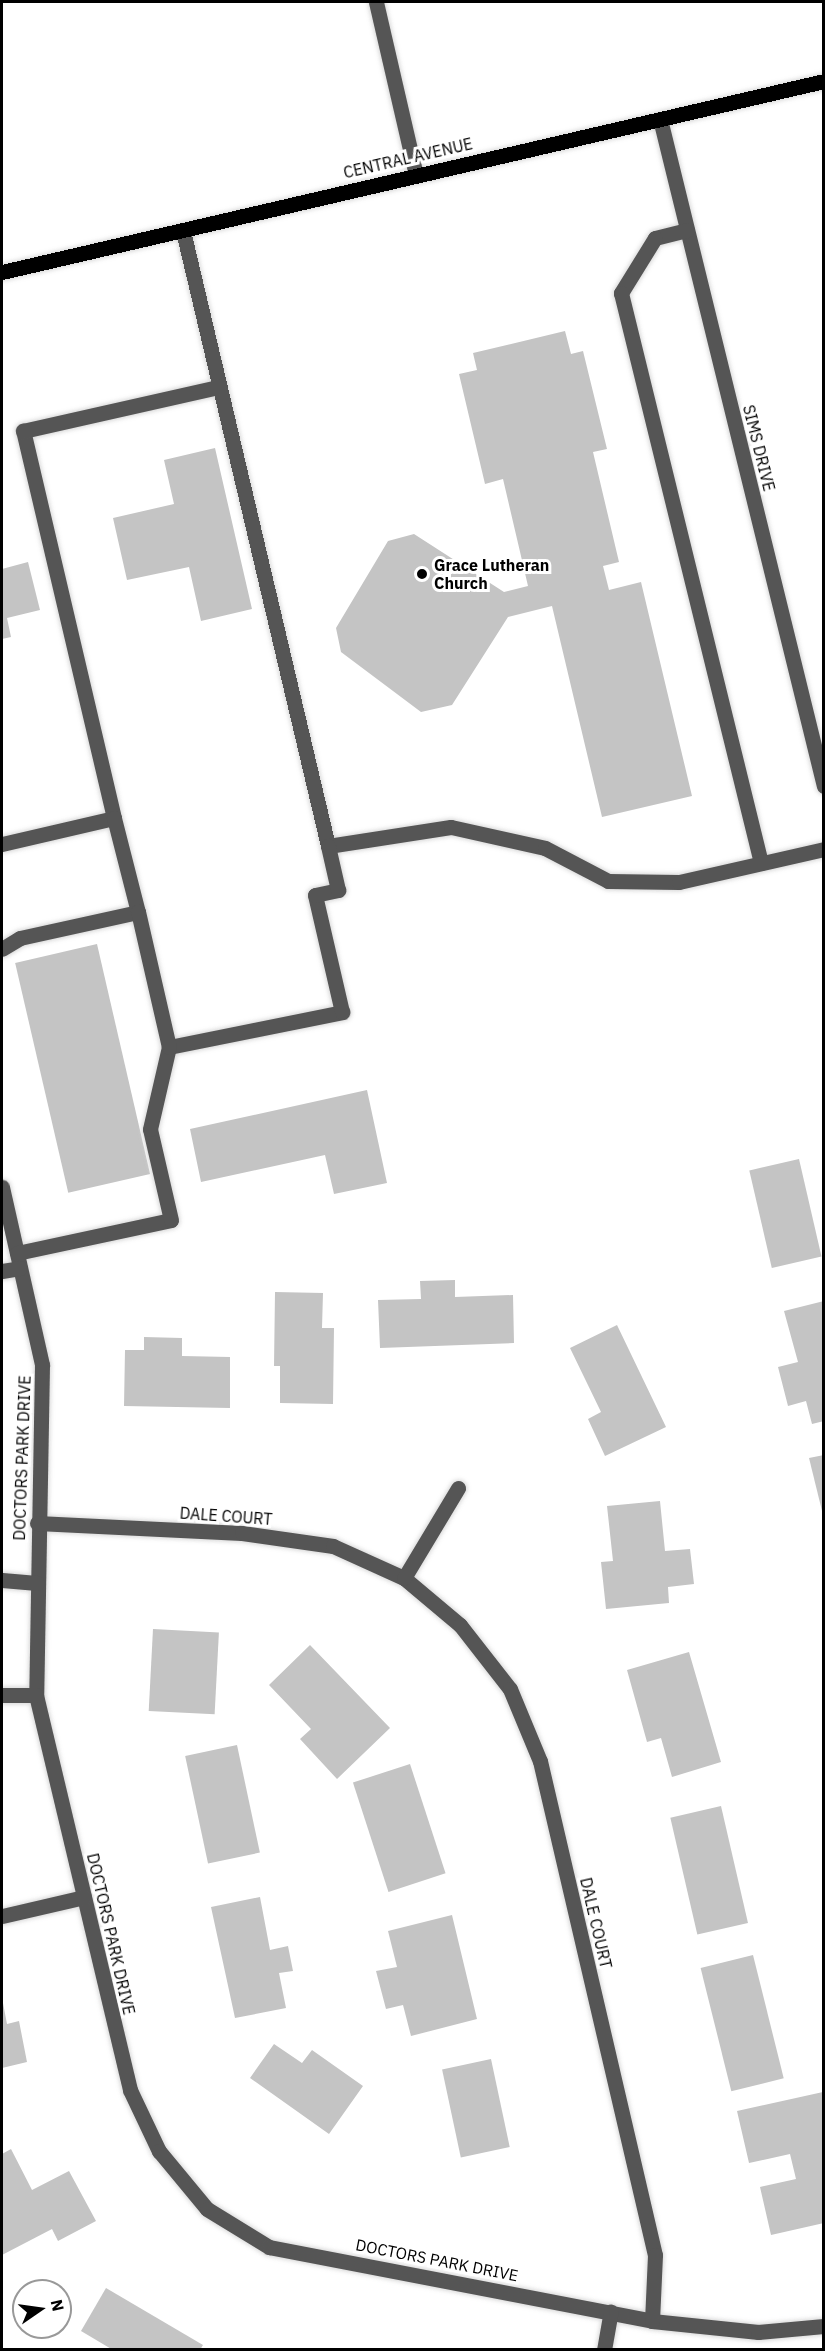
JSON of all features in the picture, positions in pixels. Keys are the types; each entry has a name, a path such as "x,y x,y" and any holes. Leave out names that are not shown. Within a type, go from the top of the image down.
{"main road":[{"name":"CENTRAL AVENUE","path":"2,272 824,81"}],"street":[{"path":"376,2 416,175"},
{"name":"SIMS DRIVE","path":"660,119 824,786"},
{"path":"687,230 655,238 621,293 761,863"},
{"path":"168,1047 342,1012 315,895 338,890 183,231"},
{"path":"2,1271 19,1261 171,1220 150,1129 168,1047 23,430 219,387"},
{"path":"2,844 114,818"},
{"path":"328,846 451,827 545,848 608,881 680,882 824,849"},
{"path":"2,949 20,938 138,912"},
{"name":"DOCTORS PARK DRIVE","path":"2,1187 42,1365 37,1523 36,1695 130,2090 159,2151 207,2209 269,2247 652,2321 758,2332 824,2326"},
{"path":"404,1578 458,1488"},
{"name":"DALE COURT","path":"37,1523 242,1533 333,1546 404,1578 460,1625 510,1689 540,1761 655,2255 652,2321"},
{"path":"2,1580 37,1583"},
{"path":"2,1695 36,1695"},
{"path":"2,1916 84,1897"},
{"path":"604,2349 611,2312"}],"building":[{"name":"Grace Lutheran Church","path":"565,331 571,354 583,351 607,449 593,452 619,562 603,566 609,590 641,582 692,796 602,817 552,606 508,617 452,705 421,712 341,652 336,628 388,541 414,534 504,592 528,586 503,479 485,484 459,374 477,370 473,353"},
{"path":"215,448 252,609 201,621 189,567 127,580 113,518 174,504 164,460"},
{"path":"28,562 40,610 7,618 11,637 2,639 2,569"},
{"path":"97,944 150,1174 68,1193 15,963"},
{"path":"367,1090 387,1183 334,1194 325,1155 201,1182 190,1129"},
{"path":"799,1159 821,1256 772,1268 749,1170"},
{"path":"455,1280 455,1297 513,1295 514,1343 380,1348 378,1300 421,1299 420,1281"},
{"path":"275,1292 323,1293 322,1328 334,1328 333,1404 280,1403 280,1366 274,1366"},
{"path":"824,1301 824,1421 812,1424 806,1401 788,1406 778,1367 798,1362 784,1311"},
{"path":"617,1325 666,1427 605,1456 588,1419 601,1412 570,1348"},
{"path":"144,1337 182,1338 182,1356 230,1357 230,1408 124,1406 125,1350 144,1350"},
{"path":"824,1455 824,1515 823,1515 809,1458"},
{"path":"660,1501 665,1551 690,1549 694,1584 668,1587 669,1603 606,1609 601,1562 613,1561 607,1506"},
{"path":"153,1629 219,1632 215,1714 149,1711"},
{"path":"310,1645 390,1728 337,1779 300,1739 311,1729 269,1685"},
{"path":"689,1652 721,1762 672,1777 661,1738 647,1742 627,1670"},
{"path":"237,1745 260,1853 208,1864 185,1756"},
{"path":"410,1764 446,1873 388,1892 353,1783"},
{"path":"721,1806 748,1923 697,1935 670,1818"},
{"path":"260,1897 270,1950 288,1946 293,1971 279,1973 286,2008 235,2018 211,1907"},
{"path":"452,1915 477,2019 411,2036 403,2005 386,2009 376,1971 397,1967 388,1931"},
{"path":"753,1955 784,2078 731,2091 701,1968"},
{"path":"3,2003 7,2024 19,2021 27,2062 2,2068"},
{"path":"274,2044 302,2063 312,2050 363,2086 329,2134 250,2078"},
{"path":"491,2059 510,2147 461,2157 442,2069"},
{"path":"823,2092 824,2223 771,2235 760,2187 796,2179 790,2154 749,2163 737,2111"},
{"path":"11,2149 32,2190 69,2171 96,2221 58,2241 52,2229 2,2255 2,2154"},
{"path":"106,2288 203,2345 200,2350 113,2350 81,2331"}],"place":[{"name":"Grace Lutheran Church","path":"422,574"}]}
